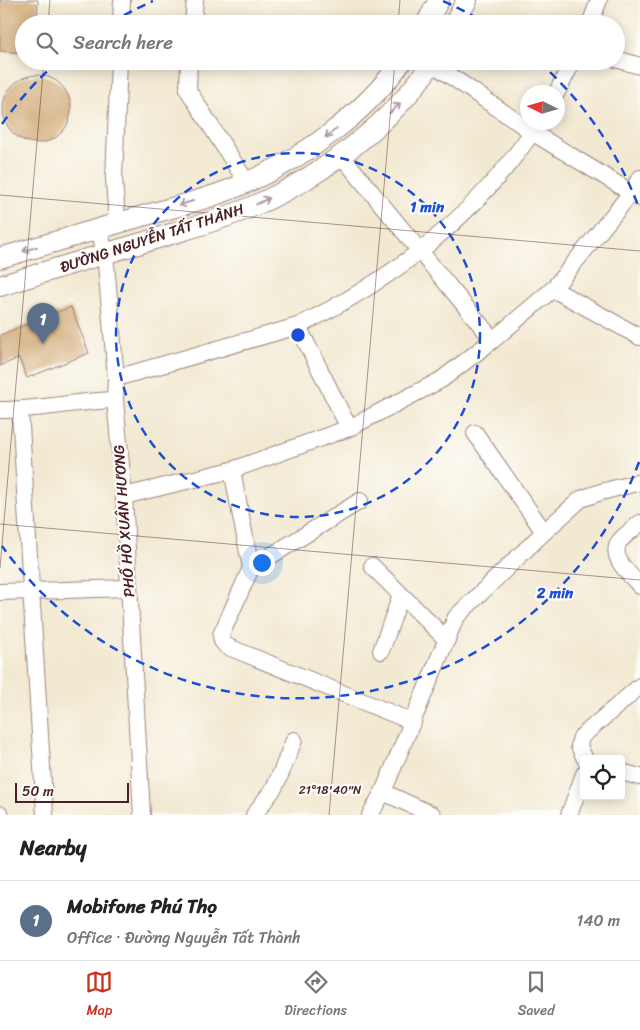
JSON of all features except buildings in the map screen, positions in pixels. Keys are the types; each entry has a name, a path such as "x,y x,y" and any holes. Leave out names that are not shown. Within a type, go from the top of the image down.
{"main road":[{"path":"431,15 439,0"},
{"path":"459,15 467,0"},
{"name":"ĐƯỜNG NGUYỄN TẤT THÀNH","path":"0,258 211,196 247,183 280,166 328,136 364,105 382,87 395,70"},
{"name":"ĐƯỜNG NGUYỄN TẤT THÀNH","path":"0,286 218,220 256,205 284,191 341,155 397,106 412,90 426,70"}],"street":[{"path":"121,15 122,0"},
{"path":"193,15 195,0"},
{"path":"593,15 599,0"},
{"path":"625,62 640,66"},
{"name":"PHỐ HỒ XUÂN HƯƠNG","path":"119,70 114,178 105,253 124,496 142,815"},
{"path":"189,70 188,84 192,99 247,183"},
{"path":"444,70 520,118"},
{"path":"561,85 568,70"},
{"path":"116,378 298,326 361,292 421,252 459,219 500,174 533,130"},
{"path":"539,130 636,196"},
{"path":"341,155 493,340"},
{"path":"124,496 232,470 349,428 441,380 493,340 553,289 636,196 640,178"},
{"path":"553,289 640,337"},
{"path":"298,326 349,428"},
{"path":"0,410 20,410 97,400 115,400"},
{"path":"20,410 45,815"},
{"path":"475,433 544,532"},
{"path":"232,470 251,568"},
{"path":"370,815 384,792 456,617 581,499 640,482"},
{"path":"360,501 251,568 221,635 222,641 226,646 413,722"},
{"path":"640,523 619,543 616,553 619,561 640,586"},
{"path":"372,566 447,640"},
{"path":"0,592 129,588"},
{"path":"381,651 401,595"},
{"path":"583,755 579,746 581,737 640,686"},
{"path":"254,815 274,788 294,740"},
{"path":"625,773 640,777"},
{"path":"569,815 580,785"},
{"path":"384,792 433,815"}],"place":[{"name":"Mobifone Phú Thọ","path":"43,344"}]}
